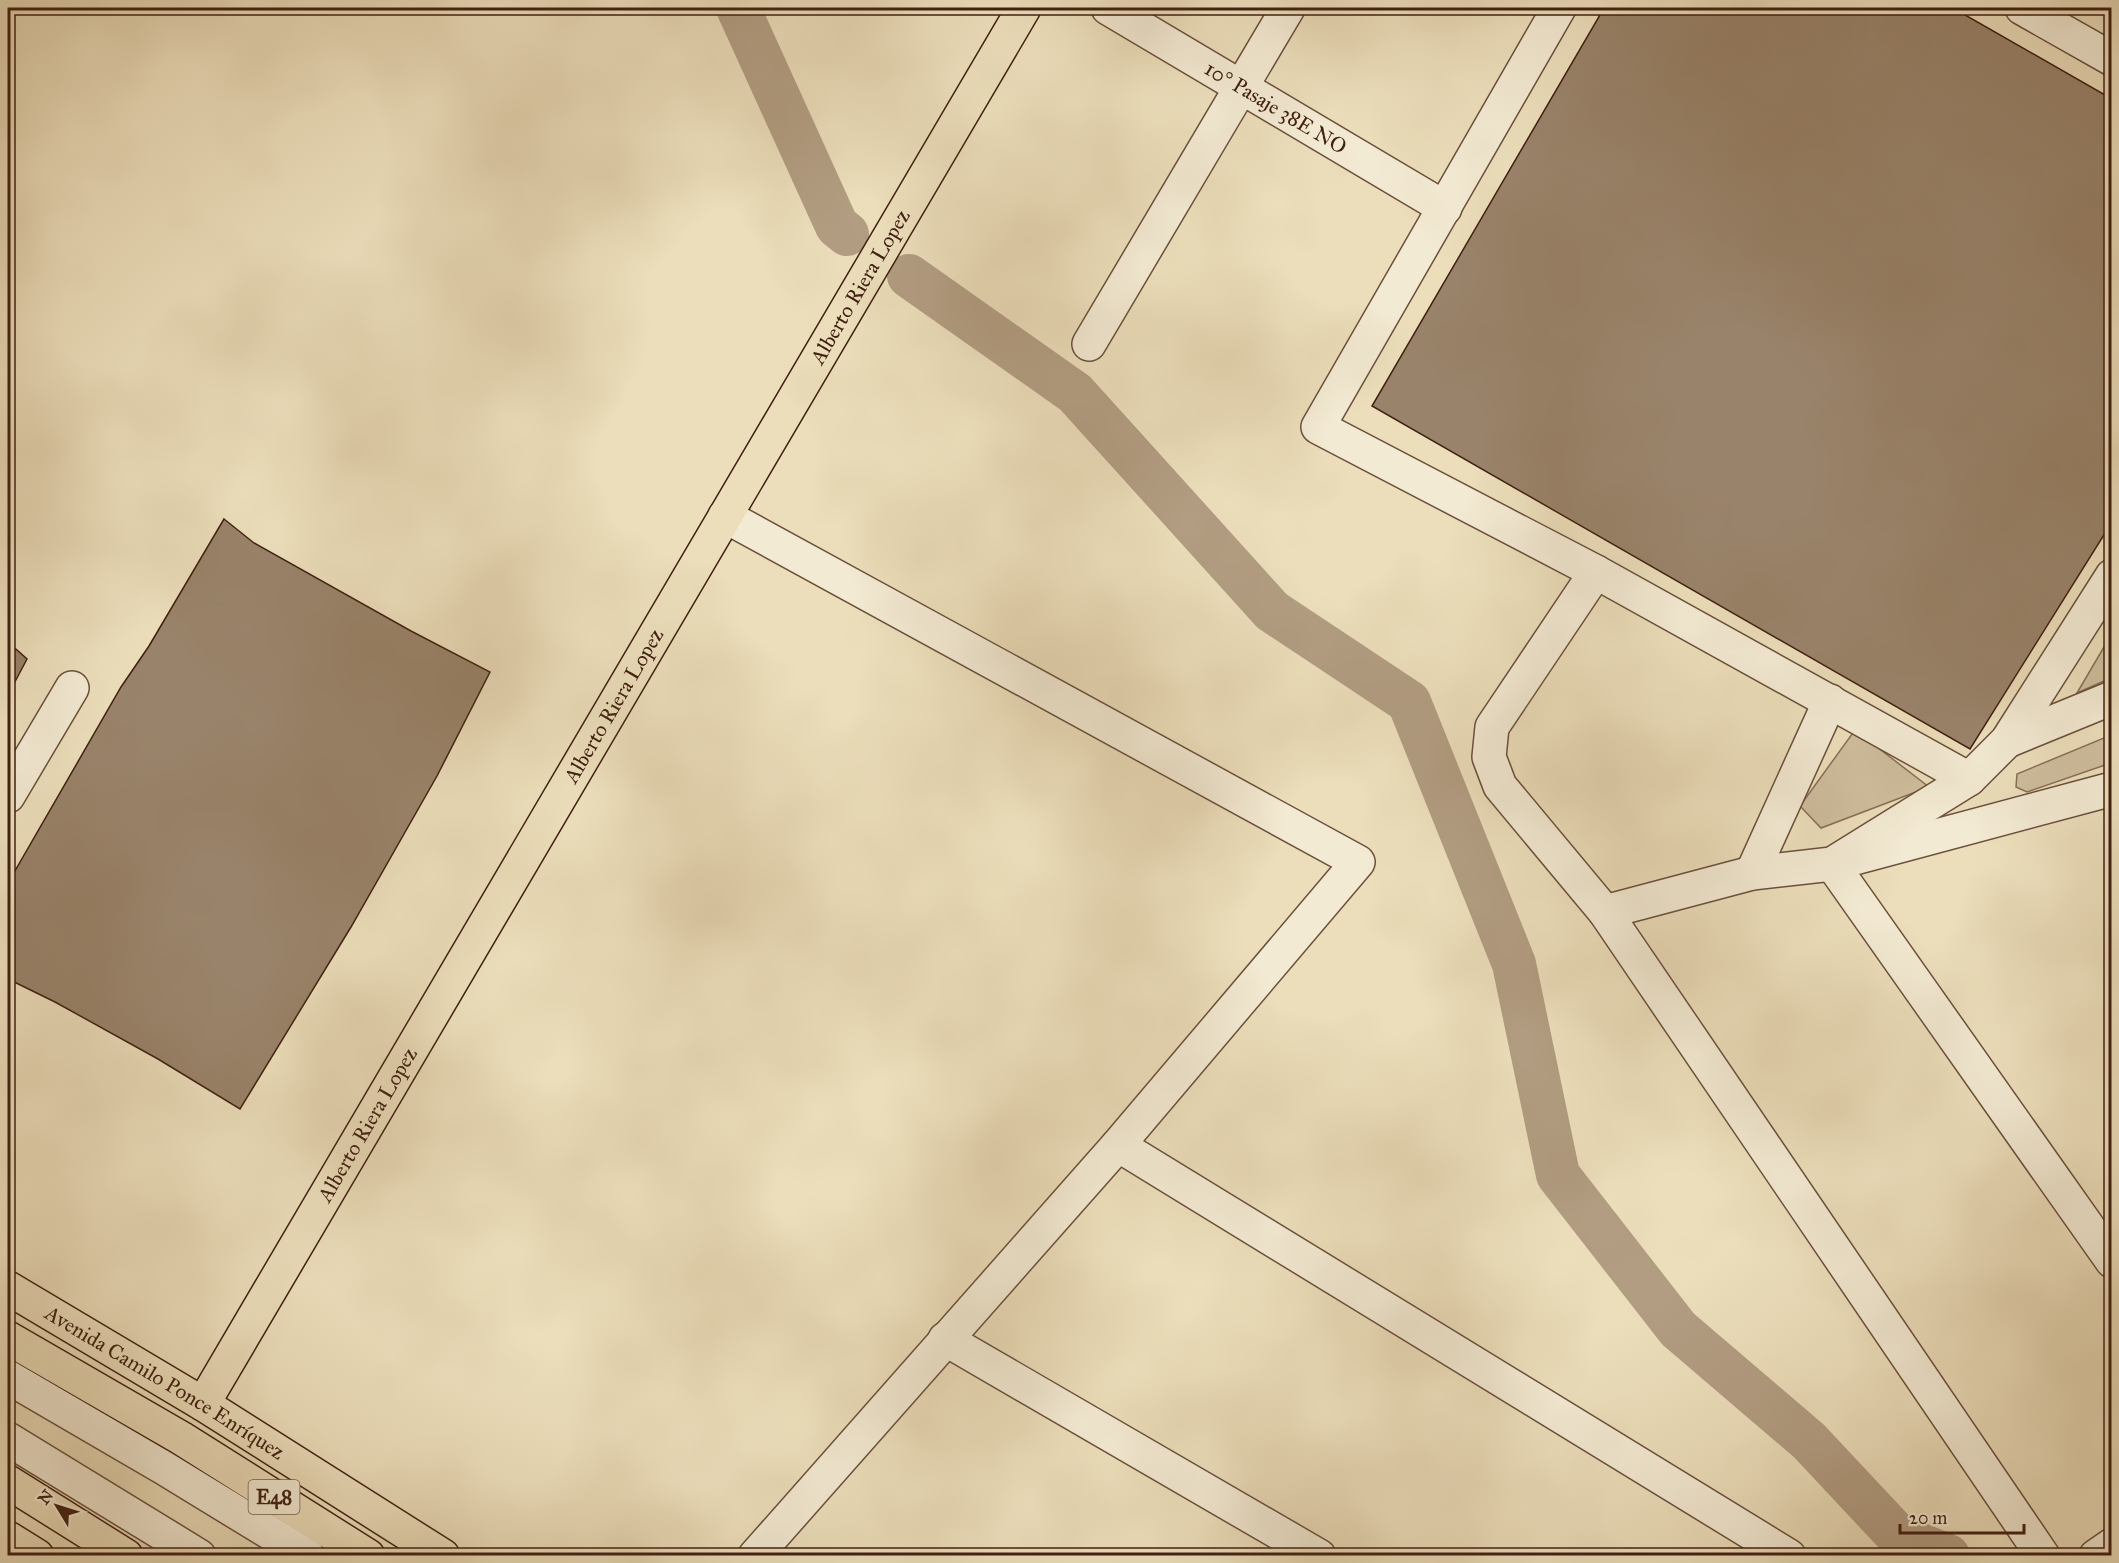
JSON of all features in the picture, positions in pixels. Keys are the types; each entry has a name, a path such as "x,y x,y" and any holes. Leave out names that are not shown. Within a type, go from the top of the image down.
{"main road":[{"name":"Alberto Riera Lopez","path":"203,1404 1024,8"},
{"name":"Avenida Camilo Ponce Enríquez","path":"8,1288 203,1404 443,1556"},
{"name":"Avenida Camilo Ponce Enríquez","path":"8,1338 181,1437 368,1556"},
{"path":"8,1482 126,1556"},
{"path":"8,1538 37,1556"}],"street":[{"name":"10° Pasaje 38E NO","path":"1108,8 1445,208"},
{"path":"1089,344 1288,8"},
{"path":"1559,8 1318,427 1596,572 1830,700 1968,779"},
{"path":"2022,8 2112,59"},
{"path":"725,516 1358,862 1118,1145 755,1556"},
{"path":"1596,572 1492,727 1489,757 1500,786 1605,912 2043,1556"},
{"path":"1832,864 1968,779 2007,741 2112,576"},
{"path":"8,796 72,688"},
{"path":"2007,741 2112,698"},
{"path":"1752,873 1830,700"},
{"path":"1605,912 1752,873 1832,864 2110,793"},
{"path":"1832,864 2112,1261"},
{"path":"1118,1145 1790,1556"},
{"path":"945,1340 1319,1556"},
{"path":"8,1377 308,1556"},
{"path":"164,1468 203,1404"},
{"path":"8,1439 199,1556"},
{"path":"2096,1556 2112,1545"}],"shaded area":[{"path":"2111,635 2111,678 2077,693"},
{"path":"1855,730 1929,787 1821,828 1800,806"},
{"path":"2111,735 2111,763 2027,792 2016,787 2017,774"}],"building":[{"path":"1604,8 1953,8 2112,99 2112,522 1970,749 1372,406"},
{"path":"224,519 254,543 411,631 490,672 437,776 351,927 240,1109 158,1059 55,1002 8,979 8,883 121,687 149,646"},
{"path":"8,642 27,659 8,695"}],"waterway":[{"path":"738,8 837,226 847,234"},
{"path":"909,276 1075,393 1272,611 1409,702 1514,964 1558,1175 1678,1329 1809,1441 1898,1536 1948,1556"}]}
